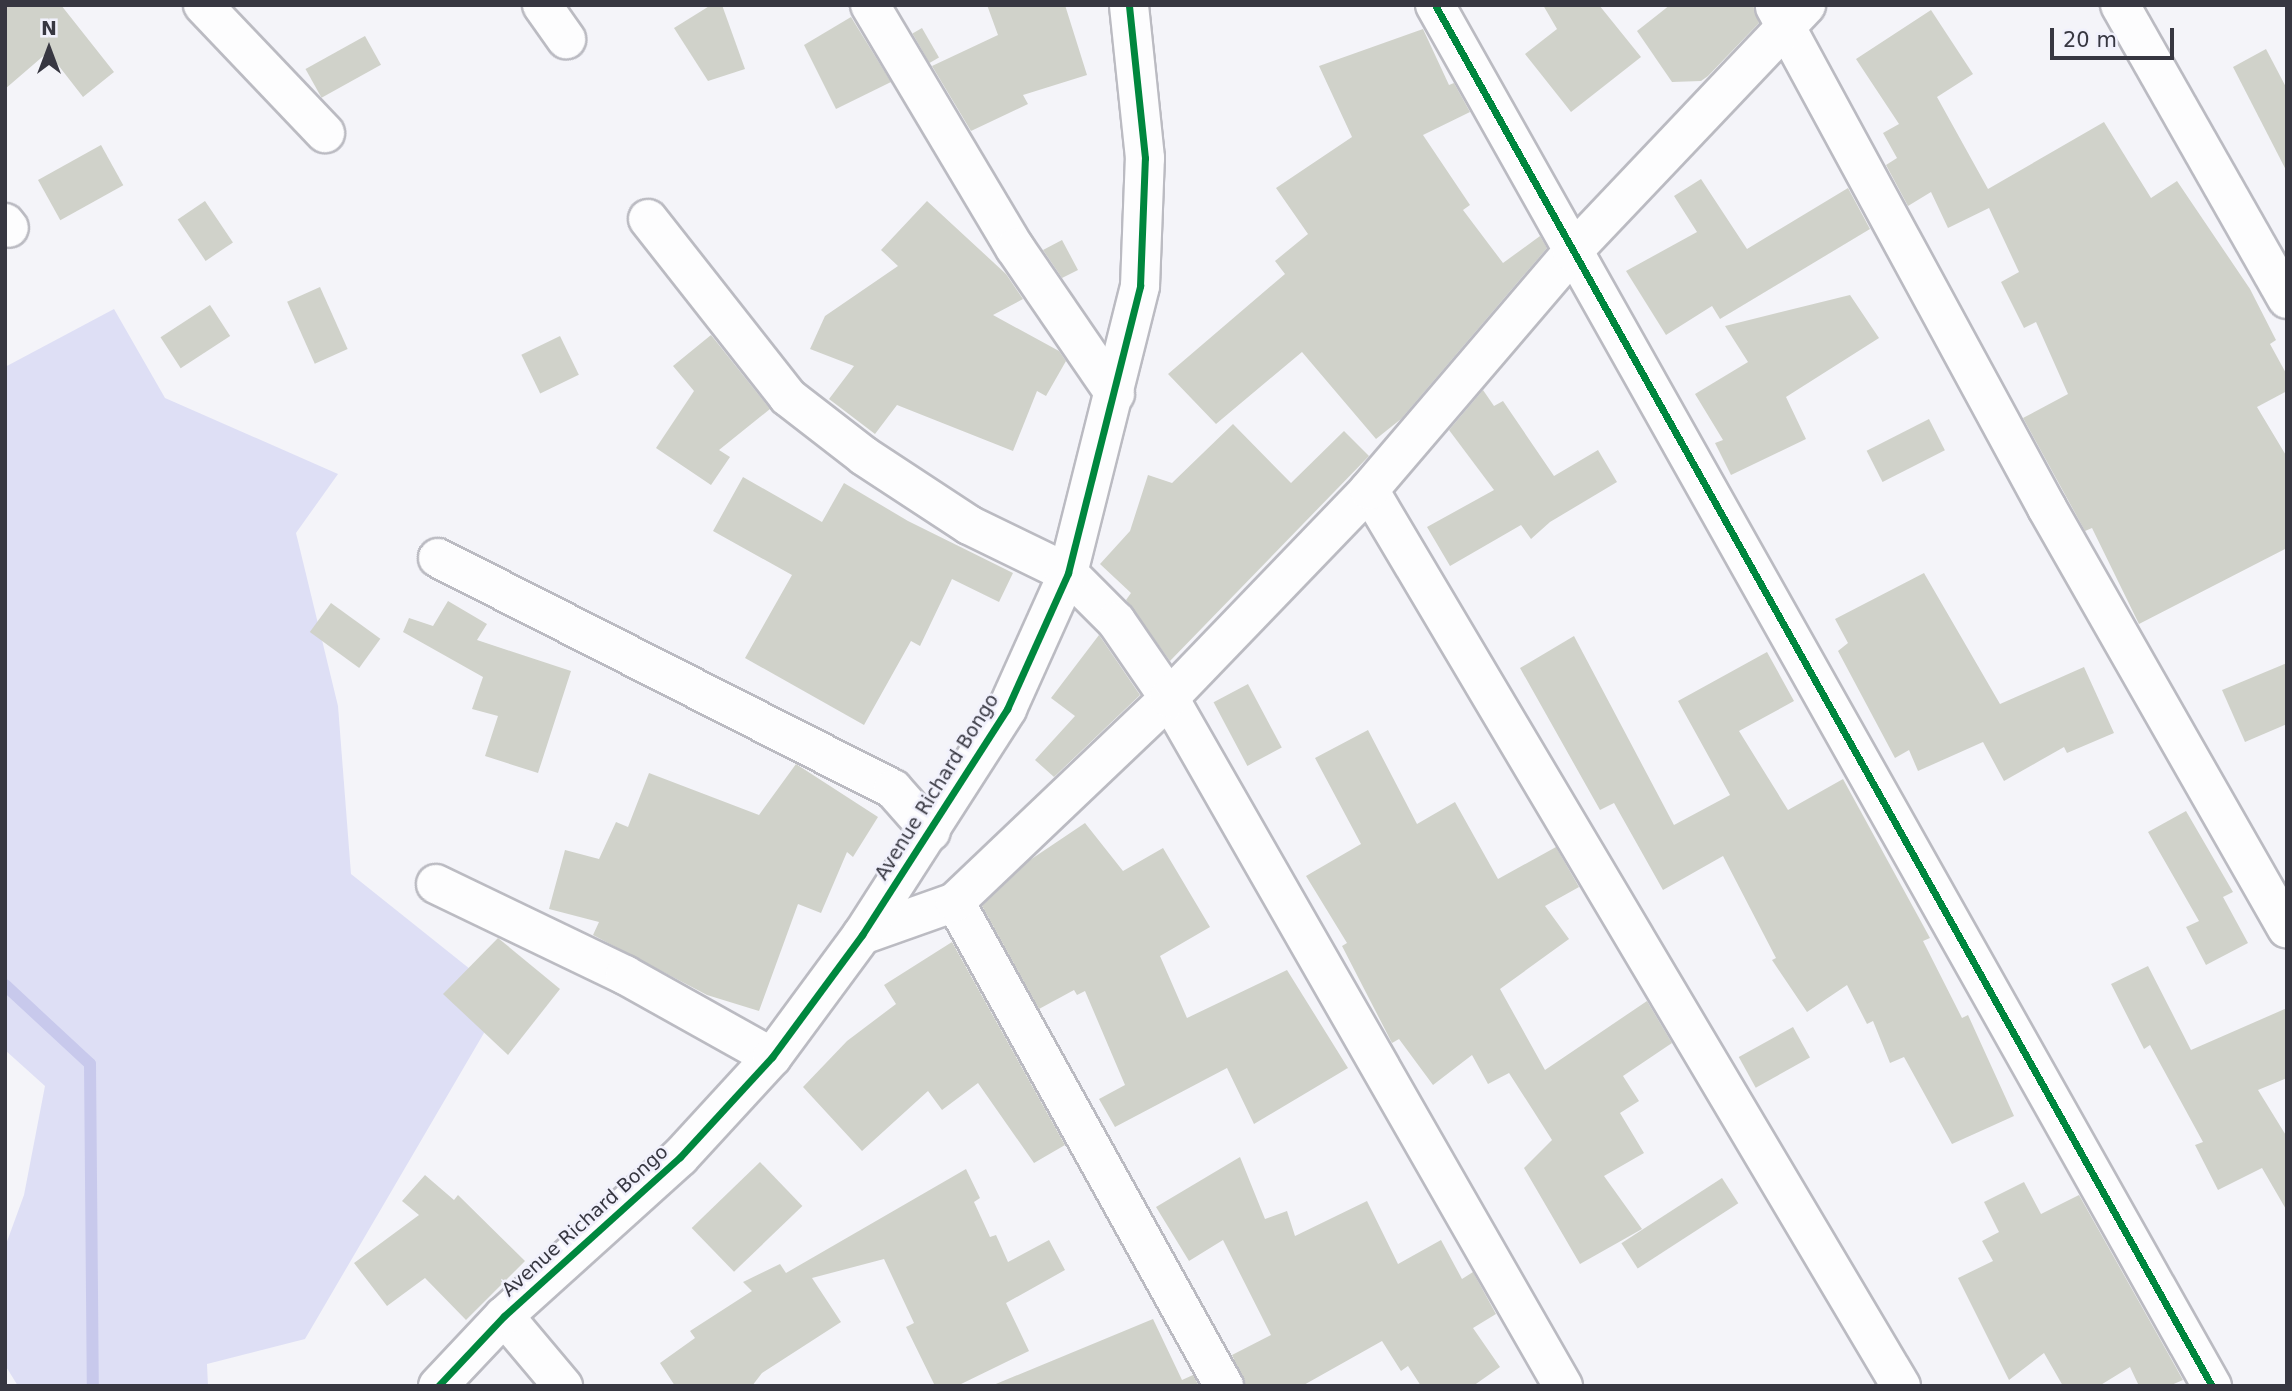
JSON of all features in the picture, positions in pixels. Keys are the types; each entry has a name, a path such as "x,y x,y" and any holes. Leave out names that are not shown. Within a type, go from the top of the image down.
{"street":[{"path":"203,5 325,134"},
{"path":"542,5 566,39"},
{"path":"870,5 1016,248 1115,394"},
{"name":"Avenue Richard Bongo","path":"438,1386 504,1316 680,1157 772,1057 862,935 931,832 1007,709 1068,573 1140,286 1145,158 1129,5"},
{"path":"1435,5 2212,1386"},
{"path":"2120,5 2287,299"},
{"path":"862,935 956,902 1169,698 1368,490 1572,252 1789,12 2047,508 2287,928"},
{"path":"648,219 788,397 864,456 969,525 1068,573 1116,621 1169,698 1563,1386"},
{"path":"1368,490 1901,1386"},
{"path":"438,558 893,789 931,832"},
{"path":"436,884 625,975 772,1057"},
{"path":"956,902 1224,1386"},
{"path":"504,1316 563,1386"}],"shaded area":[{"path":"114,309 165,398 338,474 296,533 338,706 351,874 505,997 305,1339 207,1364 208,1386 18,1386 5,1365 5,1247 24,1195 45,1086 5,1050 5,367"}],"building":[{"path":"5,5 61,5 114,72 83,97 48,52 5,89"},
{"path":"711,5 722,5 745,69 708,81 674,28"},
{"path":"987,5 1065,5 1087,75 1023,95 1028,104 971,131 932,66 998,35"},
{"path":"1543,5 1599,5 1641,57 1571,112 1525,54 1557,29"},
{"path":"1670,5 1753,5 1759,23 1701,81 1672,82 1637,31"},
{"path":"1931,10 1973,74 1937,97 1988,189 2104,122 2151,198 2177,181 2250,289 2276,340 2270,344 2287,375 2287,391 2257,407 2287,457 2287,548 2139,624 2092,528 2085,531 2023,418 2068,394 2036,322 2024,328 2001,282 2019,272 1989,208 1948,228 1931,192 1908,206 1886,165 1897,158 1883,133 1899,124 1856,59"},
{"path":"851,17 891,82 836,109 804,45"},
{"path":"922,28 939,57 929,63 912,34"},
{"path":"1423,29 1449,85 1454,83 1470,112 1423,135 1470,205 1463,210 1503,263 1540,236 1547,248 1401,419 1376,439 1302,352 1216,424 1168,374 1285,274 1275,261 1308,234 1276,188 1352,137 1319,66"},
{"path":"365,36 381,65 322,98 306,69"},
{"path":"2266,49 2287,89 2287,172 2233,67"},
{"path":"101,145 123,185 60,220 38,180"},
{"path":"1701,179 1747,249 1848,188 1870,229 1720,319 1712,306 1666,335 1626,271 1697,232 1674,196"},
{"path":"205,201 233,242 206,261 178,219"},
{"path":"927,201 1006,274 1023,299 993,315 1059,351 1066,361 1046,396 1037,391 1013,451 897,405 875,434 829,399 854,366 810,349 825,316 898,266 881,250"},
{"path":"1062,240 1078,270 1062,278 1043,250"},
{"path":"320,287 348,349 315,364 287,302"},
{"path":"1850,295 1879,338 1786,397 1806,439 1731,475 1715,443 1723,440 1695,394 1748,362 1725,326"},
{"path":"210,305 230,336 181,368 161,337"},
{"path":"711,335 770,409 719,450 730,457 711,485 656,448 694,391 673,366"},
{"path":"560,336 579,375 540,393 521,355"},
{"path":"1483,390 1494,406 1503,401 1554,476 1598,450 1617,482 1550,522 1531,539 1521,525 1450,566 1427,527 1494,490 1449,430"},
{"path":"1929,419 1945,450 1883,482 1867,451"},
{"path":"1233,424 1291,483 1344,431 1369,456 1170,661 1126,600 1131,593 1100,564 1130,531 1148,475 1172,483"},
{"path":"743,477 822,522 844,483 908,521 1013,573 999,602 952,579 920,646 911,641 864,725 745,658 792,575 713,531"},
{"path":"1924,573 2000,704 2084,667 2114,733 2067,753 2064,747 2004,781 1983,742 1918,771 1909,750 1895,758 1838,651 1848,643 1835,619"},
{"path":"448,601 487,624 477,640 571,671 538,773 485,756 498,716 472,709 483,677 403,632 409,618 433,626"},
{"path":"331,603 380,639 359,668 310,632"},
{"path":"1099,635 1140,695 1054,777 1035,760 1075,716 1051,698"},
{"path":"1574,636 1674,825 1730,795 1678,701 1767,652 1794,701 1739,731 1788,810 1843,779 1930,938 1923,941 1962,1018 1968,1015 2014,1116 1952,1144 1904,1057 1890,1063 1873,1021 1867,1024 1847,985 1807,1012 1772,960 1776,958 1723,856 1663,890 1614,803 1600,810 1520,668"},
{"path":"2287,663 2287,724 2245,742 2222,690"},
{"path":"1248,684 1282,748 1247,766 1214,702"},
{"path":"1368,730 1417,824 1455,802 1498,879 1556,847 1579,887 1545,906 1569,939 1500,989 1545,1070 1647,1001 1672,1043 1623,1076 1639,1101 1620,1113 1644,1153 1604,1176 1642,1229 1580,1264 1524,1168 1552,1140 1509,1073 1488,1084 1472,1055 1433,1085 1399,1039 1392,1043 1342,946 1347,943 1306,876 1361,844 1315,758"},
{"path":"796,764 878,817 853,857 847,852 821,913 798,904 759,1011 707,995 593,935 599,922 549,909 565,850 599,859 616,822 628,827 649,773 759,815"},
{"path":"2186,811 2233,892 2223,897 2248,943 2206,965 2186,927 2199,921 2148,832"},
{"path":"1085,823 1123,871 1163,848 1210,927 1160,956 1187,1018 1287,970 1348,1068 1254,1124 1227,1068 1115,1127 1099,1099 1125,1085 1085,991 1077,995 1074,990 1039,1009 982,906 1030,860"},
{"path":"498,938 560,989 508,1055 443,994"},
{"path":"952,942 1065,1145 1034,1163 978,1083 942,1110 928,1091 862,1151 803,1087 847,1041 896,1004 884,985"},
{"path":"2148,966 2191,1050 2287,1008 2287,1078 2258,1090 2287,1137 2287,1211 2262,1168 2218,1190 2195,1145 2203,1142 2150,1045 2144,1049 2111,984"},
{"path":"1793,1027 1810,1058 1756,1088 1739,1057"},
{"path":"1240,1157 1265,1219 1287,1211 1295,1236 1367,1201 1398,1264 1441,1240 1462,1279 1473,1272 1496,1314 1473,1328 1500,1367 1473,1386 1421,1386 1408,1366 1401,1371 1382,1341 1302,1386 1246,1386 1232,1355 1271,1335 1223,1240 1189,1261 1156,1207"},
{"path":"760,1162 802,1206 734,1272 692,1228"},
{"path":"966,1169 980,1198 974,1202 990,1237 996,1235 1008,1262 1049,1240 1065,1270 1006,1303 1029,1351 957,1386 935,1386 906,1327 914,1323 884,1259 812,1278 841,1322 762,1373 752,1386 675,1386 660,1363 695,1338 690,1331 752,1291 743,1282 780,1264 786,1273"},
{"path":"425,1175 454,1200 458,1195 525,1261 466,1320 425,1278 387,1306 354,1263 419,1215 402,1201"},
{"path":"1722,1178 1738,1203 1638,1269 1621,1243"},
{"path":"2024,1182 2041,1214 2079,1195 2183,1380 2169,1386 2139,1386 2130,1367 2099,1386 2063,1386 2044,1353 2009,1380 1958,1278 1993,1261 1982,1241 1999,1232 1984,1202"},
{"path":"1153,1319 1182,1380 1193,1375 1199,1386 991,1386"}],"waterway":[{"path":"5,985 90,1064 93,1386"}],"cycle path":[{"path":"438,1386 504,1316 680,1157 772,1057 862,935 1007,709 1068,573 1140,286 1145,158 1129,5"},
{"path":"1435,5 2212,1386"}]}
